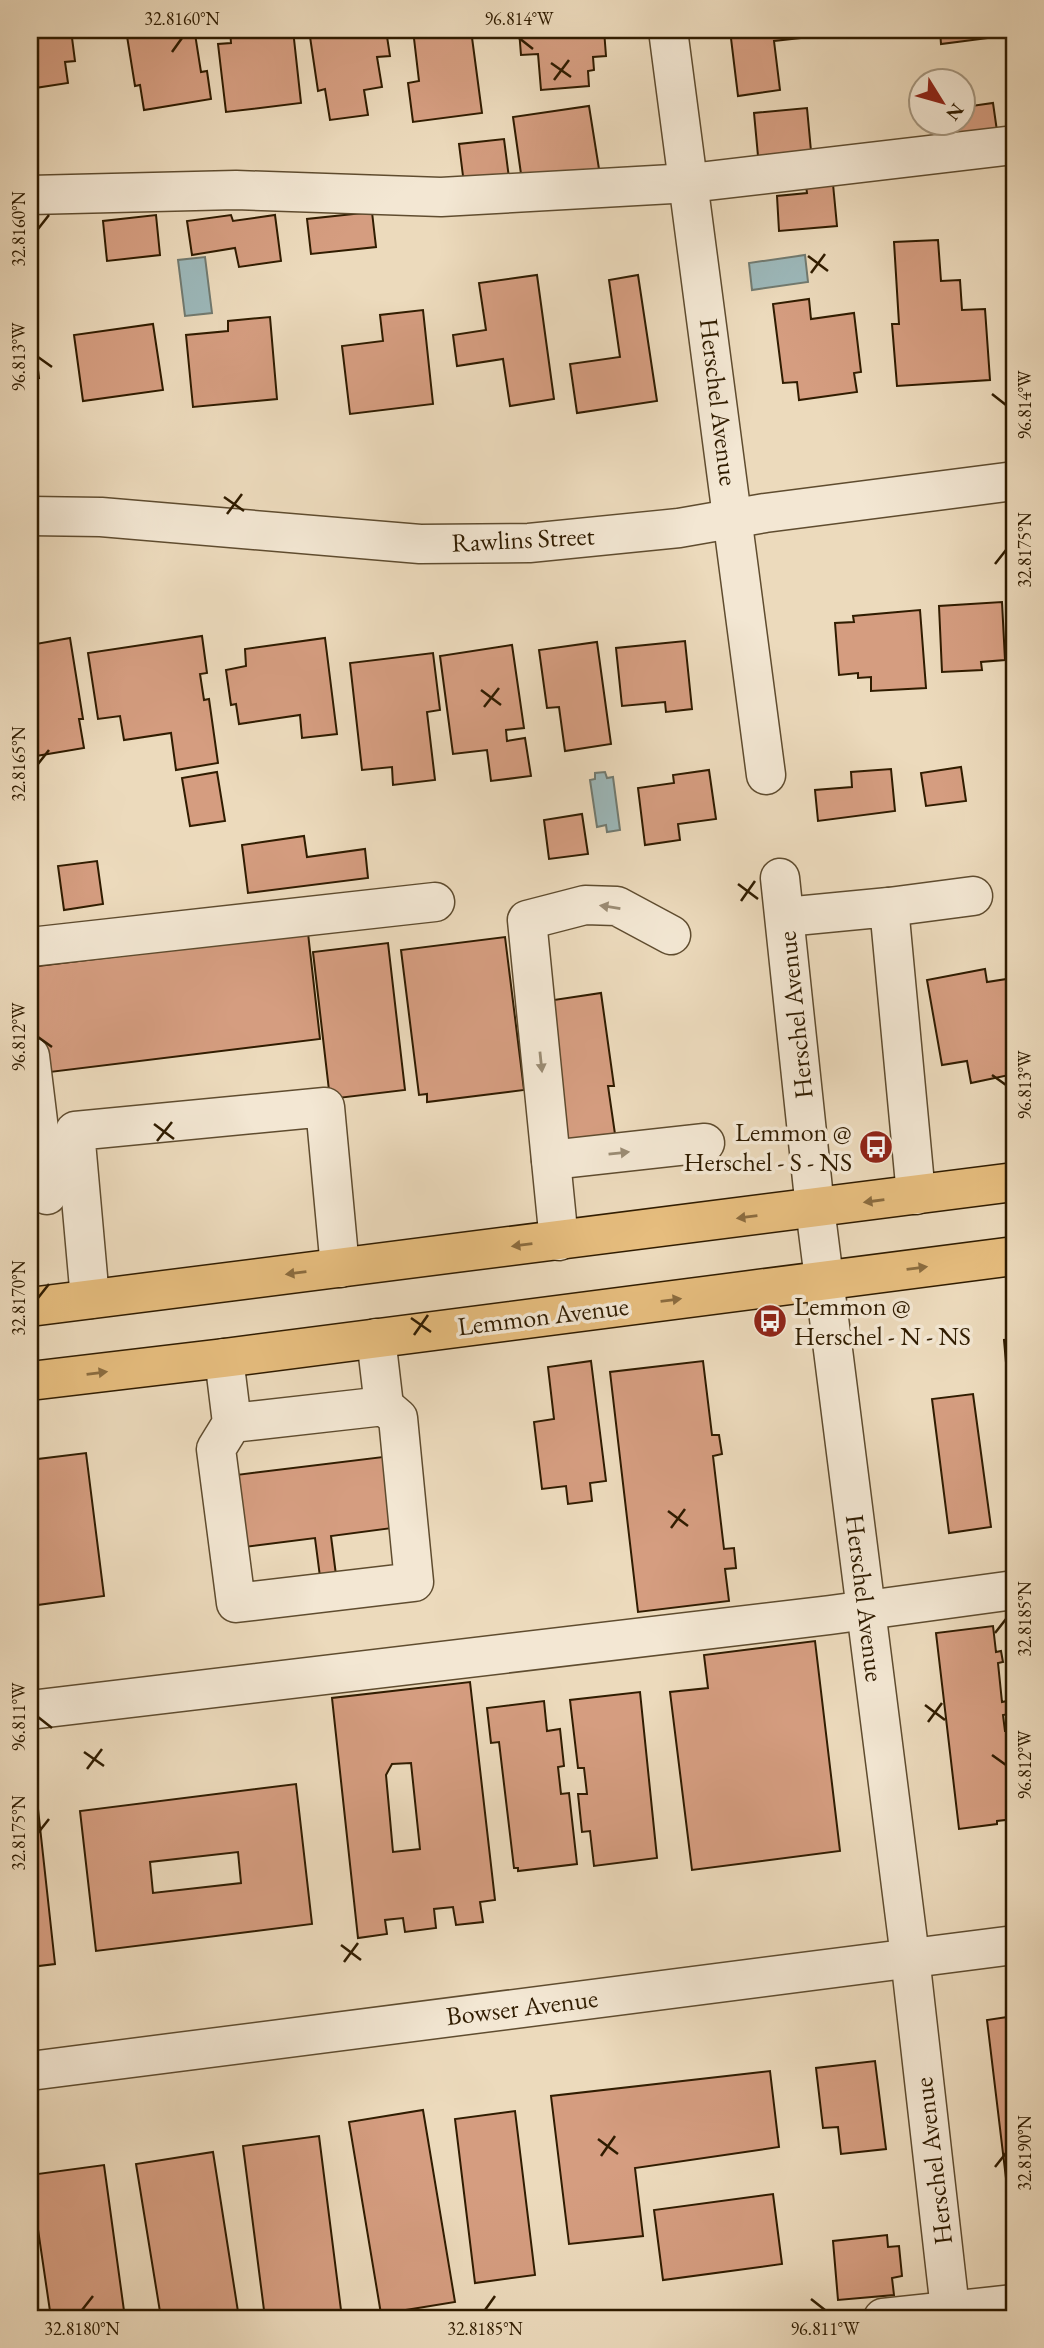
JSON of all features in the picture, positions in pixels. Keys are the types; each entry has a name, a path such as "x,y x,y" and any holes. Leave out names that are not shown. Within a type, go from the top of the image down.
{"main road":[{"path":"30,1307 1014,1182"},
{"name":"Lemmon Avenue","path":"30,1381 224,1359 1014,1256"}],"street":[{"name":"Herschel Avenue","path":"668,30 766,775"},
{"path":"30,195 236,190 441,197 690,183 1014,145"},
{"name":"Rawlins Street","path":"30,516 101,517 420,544 529,542 679,528 1014,481"},
{"name":"Herschel Avenue","path":"780,878 815,1208 910,1957 950,2314"},
{"path":"785,917 974,896"},
{"path":"30,947 435,902"},
{"path":"559,1241 527,920 585,905 617,906 671,935"},
{"path":"889,907 916,1195"},
{"path":"30,1056 52,1195 90,1299"},
{"path":"52,1195 75,1131 325,1107 340,1268"},
{"path":"551,1160 705,1143"},
{"path":"224,1359 232,1423 216,1449 236,1603 414,1582 398,1418 384,1406 376,1338"},
{"path":"232,1423 384,1406"},
{"path":"30,1710 867,1611 1014,1590"},
{"name":"Bowser Avenue","path":"30,2071 1014,1945"},
{"path":"883,2318 950,2314 1014,2304"}],"water":[{"path":"805,255 808,282 752,290 749,263"},
{"path":"205,257 212,313 185,316 178,260"},
{"path":"605,772 607,778 613,777 620,830 607,832 606,825 597,827 590,780 595,779 595,773"}],"building":[{"path":"30,30 71,30 75,61 65,62 68,83 35,88 32,65 30,66"},
{"path":"126,30 205,30 205,33 195,34 201,72 207,71 211,99 144,110 140,85 135,86"},
{"path":"230,30 293,30 301,103 226,112 218,44 231,43"},
{"path":"309,30 386,30 390,56 377,57 382,87 364,90 368,115 330,120 325,89 318,91"},
{"path":"413,30 471,30 482,113 413,122 408,83 419,81"},
{"path":"519,30 604,30 606,56 593,57 594,70 588,71 589,86 541,90 538,54 521,55"},
{"path":"730,30 809,30 809,37 774,41 780,90 738,96"},
{"path":"940,30 1003,30 1004,36 941,44"},
{"path":"993,103 998,138 959,143 958,136 978,136 978,105"},
{"path":"589,106 599,169 522,181 513,117"},
{"path":"807,108 811,151 758,156 754,113"},
{"path":"504,139 509,178 464,184 459,144"},
{"path":"833,184 837,226 779,231 777,196 807,193 806,186"},
{"path":"372,212 376,247 311,254 307,219"},
{"path":"156,215 160,255 107,261 103,221"},
{"path":"231,215 233,221 275,215 281,261 239,267 235,248 192,255 187,221"},
{"path":"938,240 941,281 960,280 962,310 985,309 990,380 897,386 892,324 899,324 894,242"},
{"path":"537,275 554,399 510,406 503,359 457,366 453,335 486,330 479,283"},
{"path":"638,275 657,401 577,413 570,364 620,357 609,280"},
{"path":"809,299 811,319 854,313 861,372 854,373 857,392 799,400 797,382 783,383 773,304"},
{"path":"423,310 433,404 350,414 342,346 383,341 380,315"},
{"path":"270,317 277,399 193,407 186,335 228,331 228,321"},
{"path":"153,324 163,390 83,401 74,335"},
{"path":"33,330 39,378 30,379 30,331"},
{"path":"1002,602 1005,660 981,662 982,670 942,672 939,606"},
{"path":"920,610 926,688 871,691 871,677 858,678 858,673 839,675 835,623 854,622 853,616"},
{"path":"202,636 207,673 200,674 204,700 209,699 218,763 176,770 171,733 124,740 120,716 98,719 88,653"},
{"path":"70,638 83,719 79,719 84,748 30,757 30,645"},
{"path":"325,638 337,734 302,738 300,715 239,724 236,704 231,705 226,670 246,666 245,649"},
{"path":"685,641 692,709 666,712 665,702 622,706 616,648"},
{"path":"597,642 611,744 565,751 559,707 547,708 539,650"},
{"path":"512,645 524,728 506,730 507,741 525,738 531,776 491,781 487,750 453,754 440,656"},
{"path":"433,653 440,710 427,712 435,780 393,785 392,767 362,770 350,663"},
{"path":"961,767 966,801 926,806 921,773"},
{"path":"891,769 895,811 818,821 815,790 852,787 851,772"},
{"path":"709,770 716,819 678,824 680,840 645,845 638,788 674,783 673,775"},
{"path":"217,772 225,821 190,826 182,778"},
{"path":"582,814 588,854 549,859 544,820"},
{"path":"304,836 307,857 365,849 368,878 248,893 242,845"},
{"path":"97,861 103,904 64,910 58,866"},
{"path":"308,933 320,1039 42,1073 30,967"},
{"path":"505,937 524,1090 427,1102 427,1094 419,1095 401,950"},
{"path":"388,943 405,1090 330,1099 313,952"},
{"path":"985,969 987,982 1013,978 1014,1074 971,1083 967,1061 942,1065 927,980"},
{"path":"601,993 614,1086 608,1086 615,1134 563,1141 547,1001"},
{"path":"1014,1339 1014,1454 1004,1340"},
{"path":"591,1361 606,1481 590,1483 592,1501 568,1504 566,1486 542,1489 534,1422 554,1419 548,1367"},
{"path":"703,1361 712,1435 719,1435 722,1454 713,1456 724,1549 734,1548 736,1568 725,1569 729,1601 638,1612 610,1372"},
{"path":"973,1394 991,1527 949,1533 932,1399"},
{"path":"86,1453 104,1596 30,1606 30,1460"},
{"path":"391,1456 400,1527 331,1536 336,1575 320,1577 315,1538 245,1547 236,1475"},
{"path":"993,1626 996,1652 1001,1651 1003,1662 998,1663 1002,1702 1007,1701 1009,1714 1003,1715 1005,1731 1011,1731 1012,1742 1007,1742 1011,1781 1014,1781 1014,1819 959,1829 936,1633"},
{"path":"815,1641 840,1851 692,1870 670,1692 708,1688 704,1655"},
{"path":"470,1682 495,1900 480,1902 483,1922 456,1925 453,1907 434,1909 436,1928 405,1932 403,1918 385,1920 387,1934 358,1938 332,1698","holes":["411,1763 420,1849 393,1852 386,1775 392,1764"]},
{"path":"640,1692 657,1858 594,1866 590,1831 582,1832 578,1794 587,1794 584,1768 578,1768 570,1700"},
{"path":"544,1701 547,1731 560,1729 564,1766 558,1767 561,1794 569,1793 577,1864 518,1871 518,1868 514,1868 499,1742 491,1743 487,1708"},
{"path":"30,1736 55,1964 30,1967"},
{"path":"296,1784 312,1924 96,1951 80,1811","holes":["238,1852 241,1883 153,1893 150,1862"]},
{"path":"1014,2016 1014,2219 1011,2220 987,2020"},
{"path":"875,2061 886,2149 841,2154 838,2127 823,2128 816,2068"},
{"path":"770,2071 779,2147 635,2168 643,2236 569,2244 551,2096"},
{"path":"423,2110 455,2302 381,2314 349,2122"},
{"path":"515,2111 535,2275 475,2283 455,2119"},
{"path":"319,2136 342,2318 265,2318 243,2146"},
{"path":"213,2152 239,2318 161,2318 136,2164"},
{"path":"104,2165 125,2318 51,2318 30,2175"},
{"path":"773,2194 782,2264 663,2280 654,2210"},
{"path":"887,2235 888,2247 899,2246 902,2276 892,2278 894,2295 838,2300 833,2241"}],"place":[{"name":"Lemmon @ Herschel - S - NS","path":"876,1147"},
{"name":"Lemmon @ Herschel - N - NS","path":"770,1321"}]}
